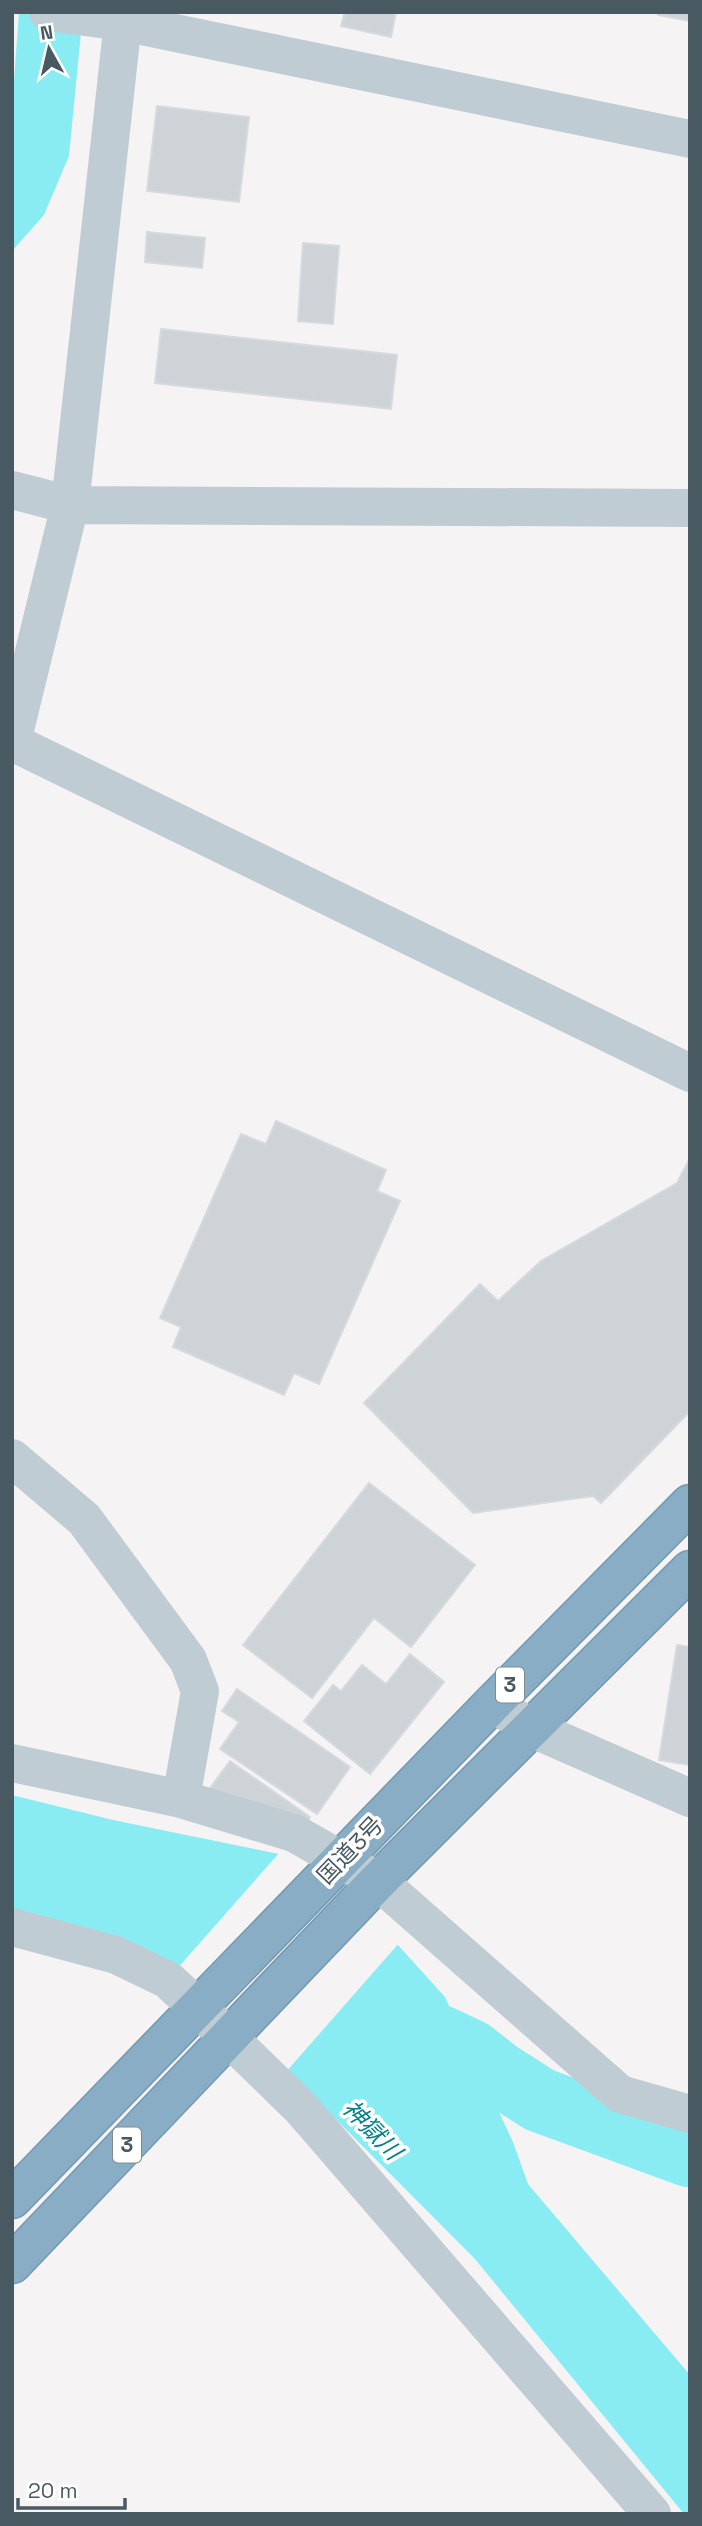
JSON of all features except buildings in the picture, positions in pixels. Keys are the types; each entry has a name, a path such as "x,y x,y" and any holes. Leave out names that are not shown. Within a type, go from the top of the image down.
{"highway":[{"name":"国道3号","path":"12,2199 690,1504"},
{"name":"国道3号","path":"12,2264 374,1887 690,1570"}],"street":[{"path":"48,12 119,18 690,139"},
{"path":"119,18 70,505 12,742 690,1073"},
{"path":"12,490 70,505 690,508"},
{"path":"12,1458 84,1519 188,1660 200,1691 181,1799"},
{"path":"493,1703 531,1728 690,1798"},
{"path":"12,1763 181,1799 294,1833 336,1864 374,1887 620,2094 690,2114"},
{"path":"12,1927 116,1955 168,1980 203,2001 236,2031 652,2514"}],"water":[{"path":"19,12 83,12 69,156 44,215 12,251 12,108"},
{"name":"神獄川","path":"12,1795 113,1820 279,1854 369,1913 445,1997 513,2142 528,2184 690,2375 690,2514 684,2514 475,2259 251,2034 12,1921"}],"pier":[{"path":"281,1851 371,1910 400,1942 285,2073 176,1970"}],"waterway":[{"path":"386,2024 439,2037 471,2052 540,2100 690,2155"}]}
